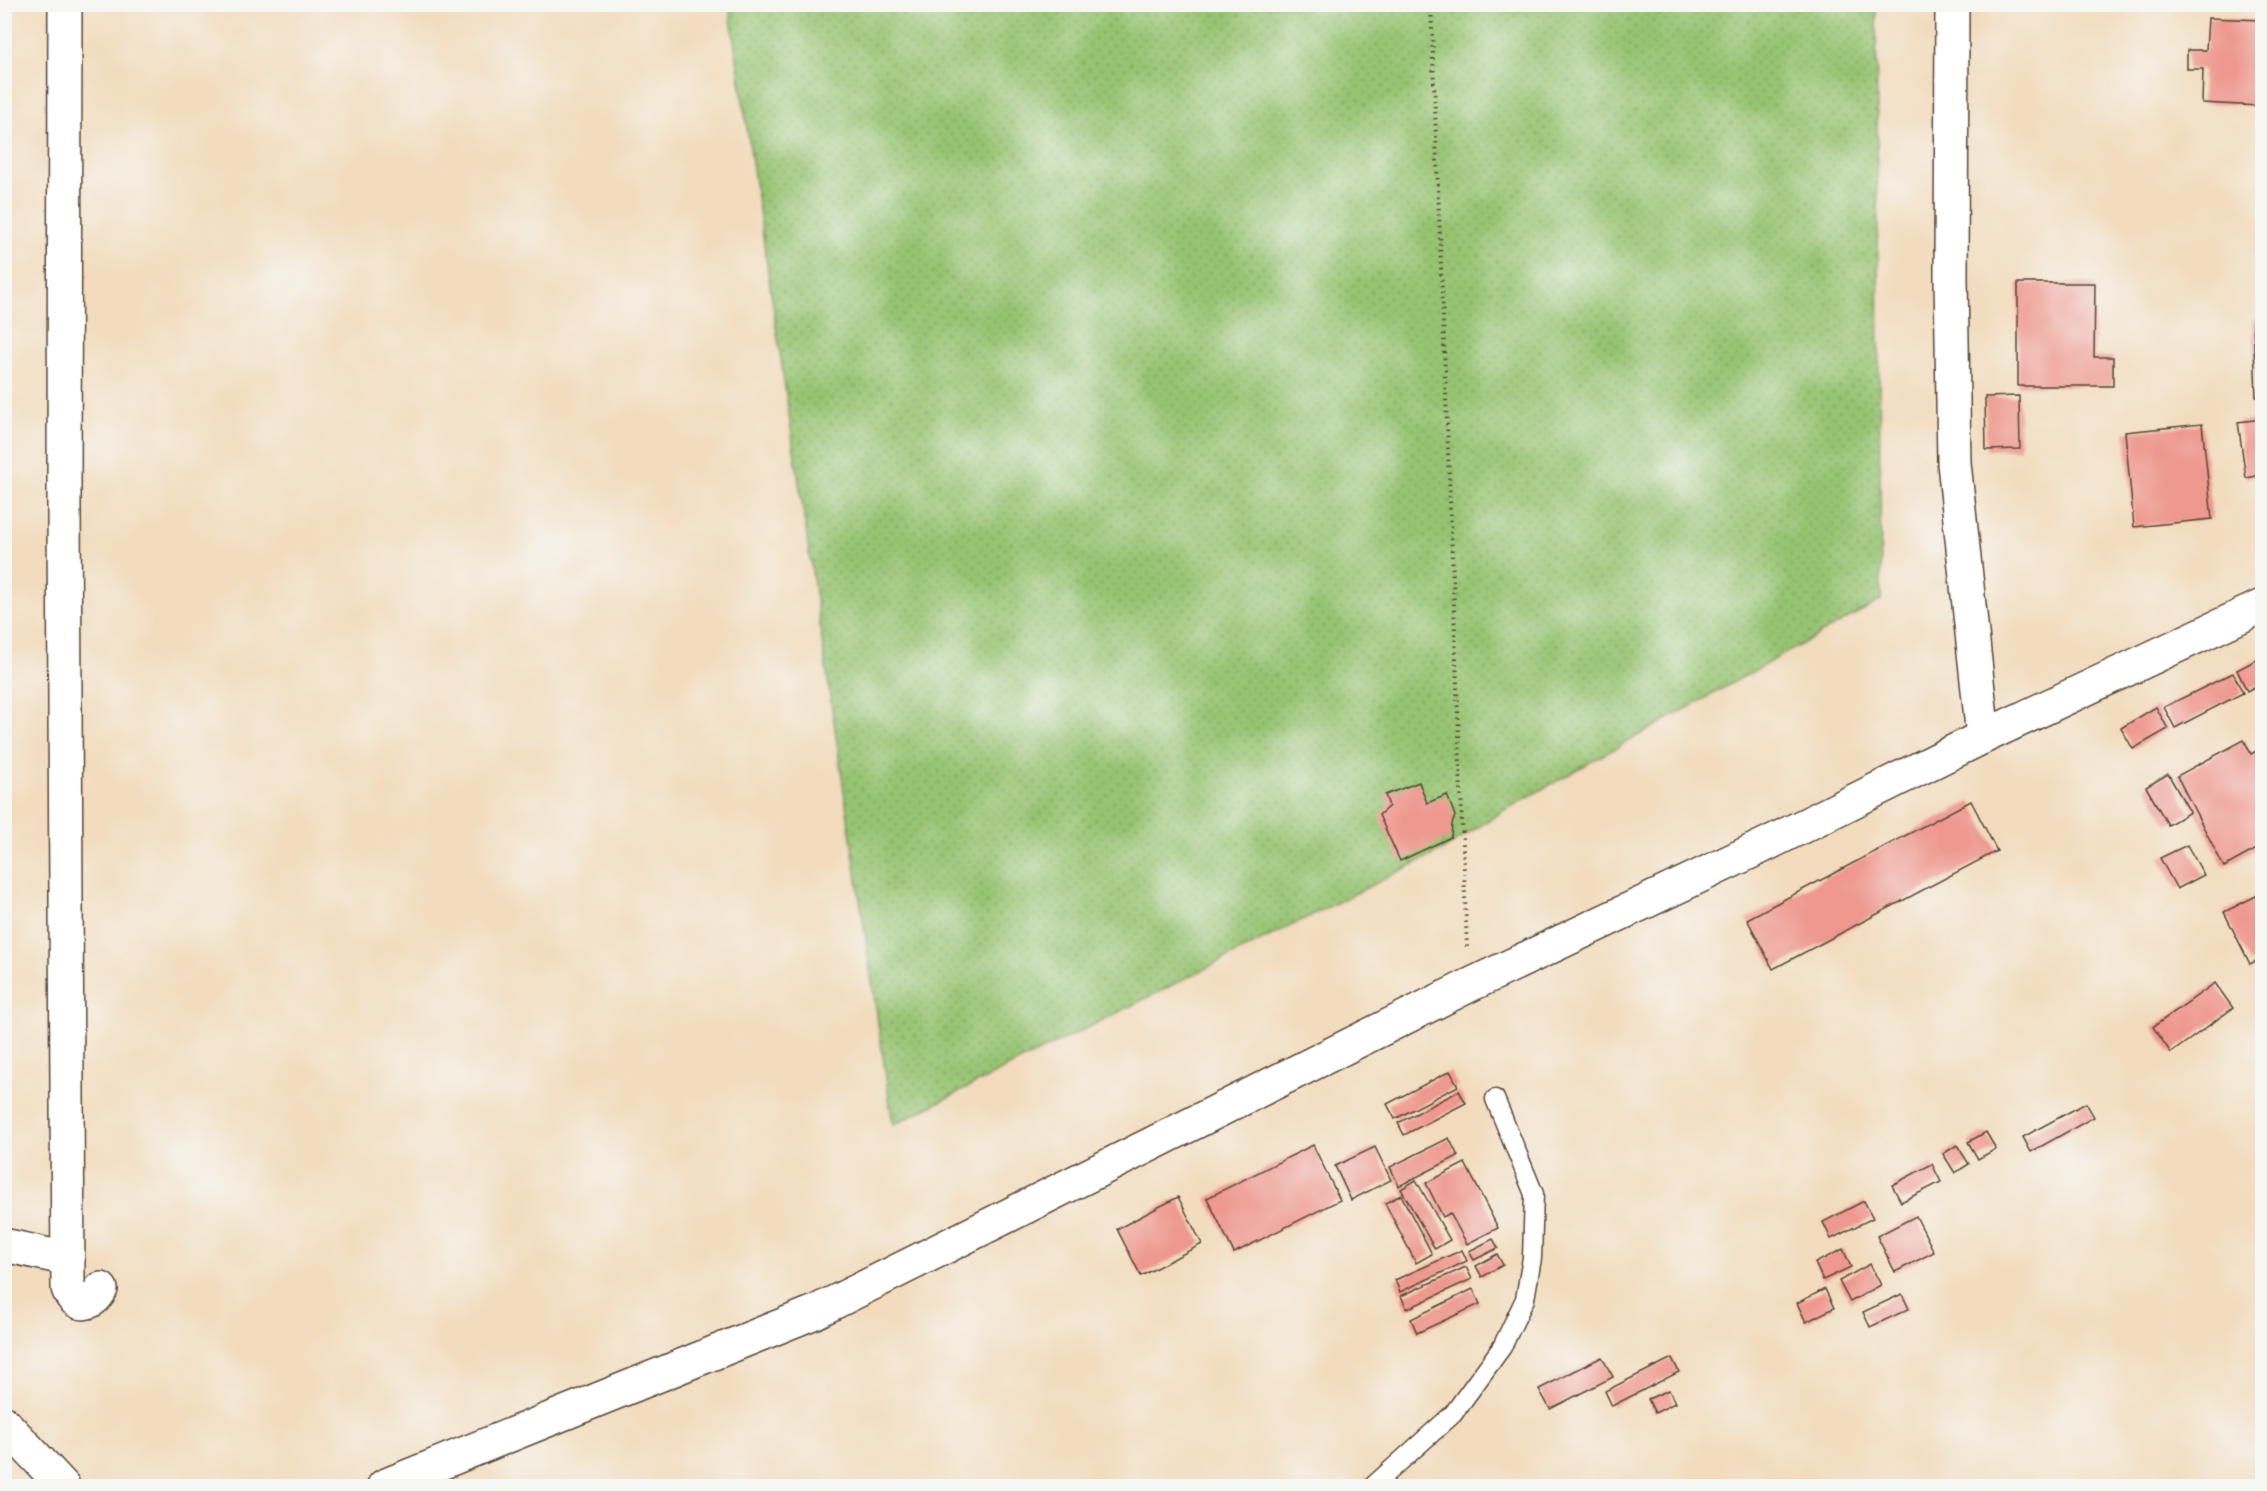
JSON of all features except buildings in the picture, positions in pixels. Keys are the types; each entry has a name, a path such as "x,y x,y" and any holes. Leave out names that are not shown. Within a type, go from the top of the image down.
{"street":[{"path":"65,4 64,459 68,1259 69,1288 75,1300 89,1302 97,1298 101,1289"},
{"path":"1952,4 1950,278 1954,463 1983,737"},
{"path":"384,1486 815,1312 1468,986 1763,846 1983,737 2262,606"},
{"path":"4,1245 68,1259"},
{"path":"4,1423 63,1486"}],"lane":[{"path":"1373,1486 1453,1414 1502,1347 1525,1299 1532,1258 1534,1194 1495,1099"}],"path":[{"path":"1431,4 1468,986"}],"green space":[{"path":"729,5 1876,5 1881,600 1503,811 1442,850 893,1125"}]}
